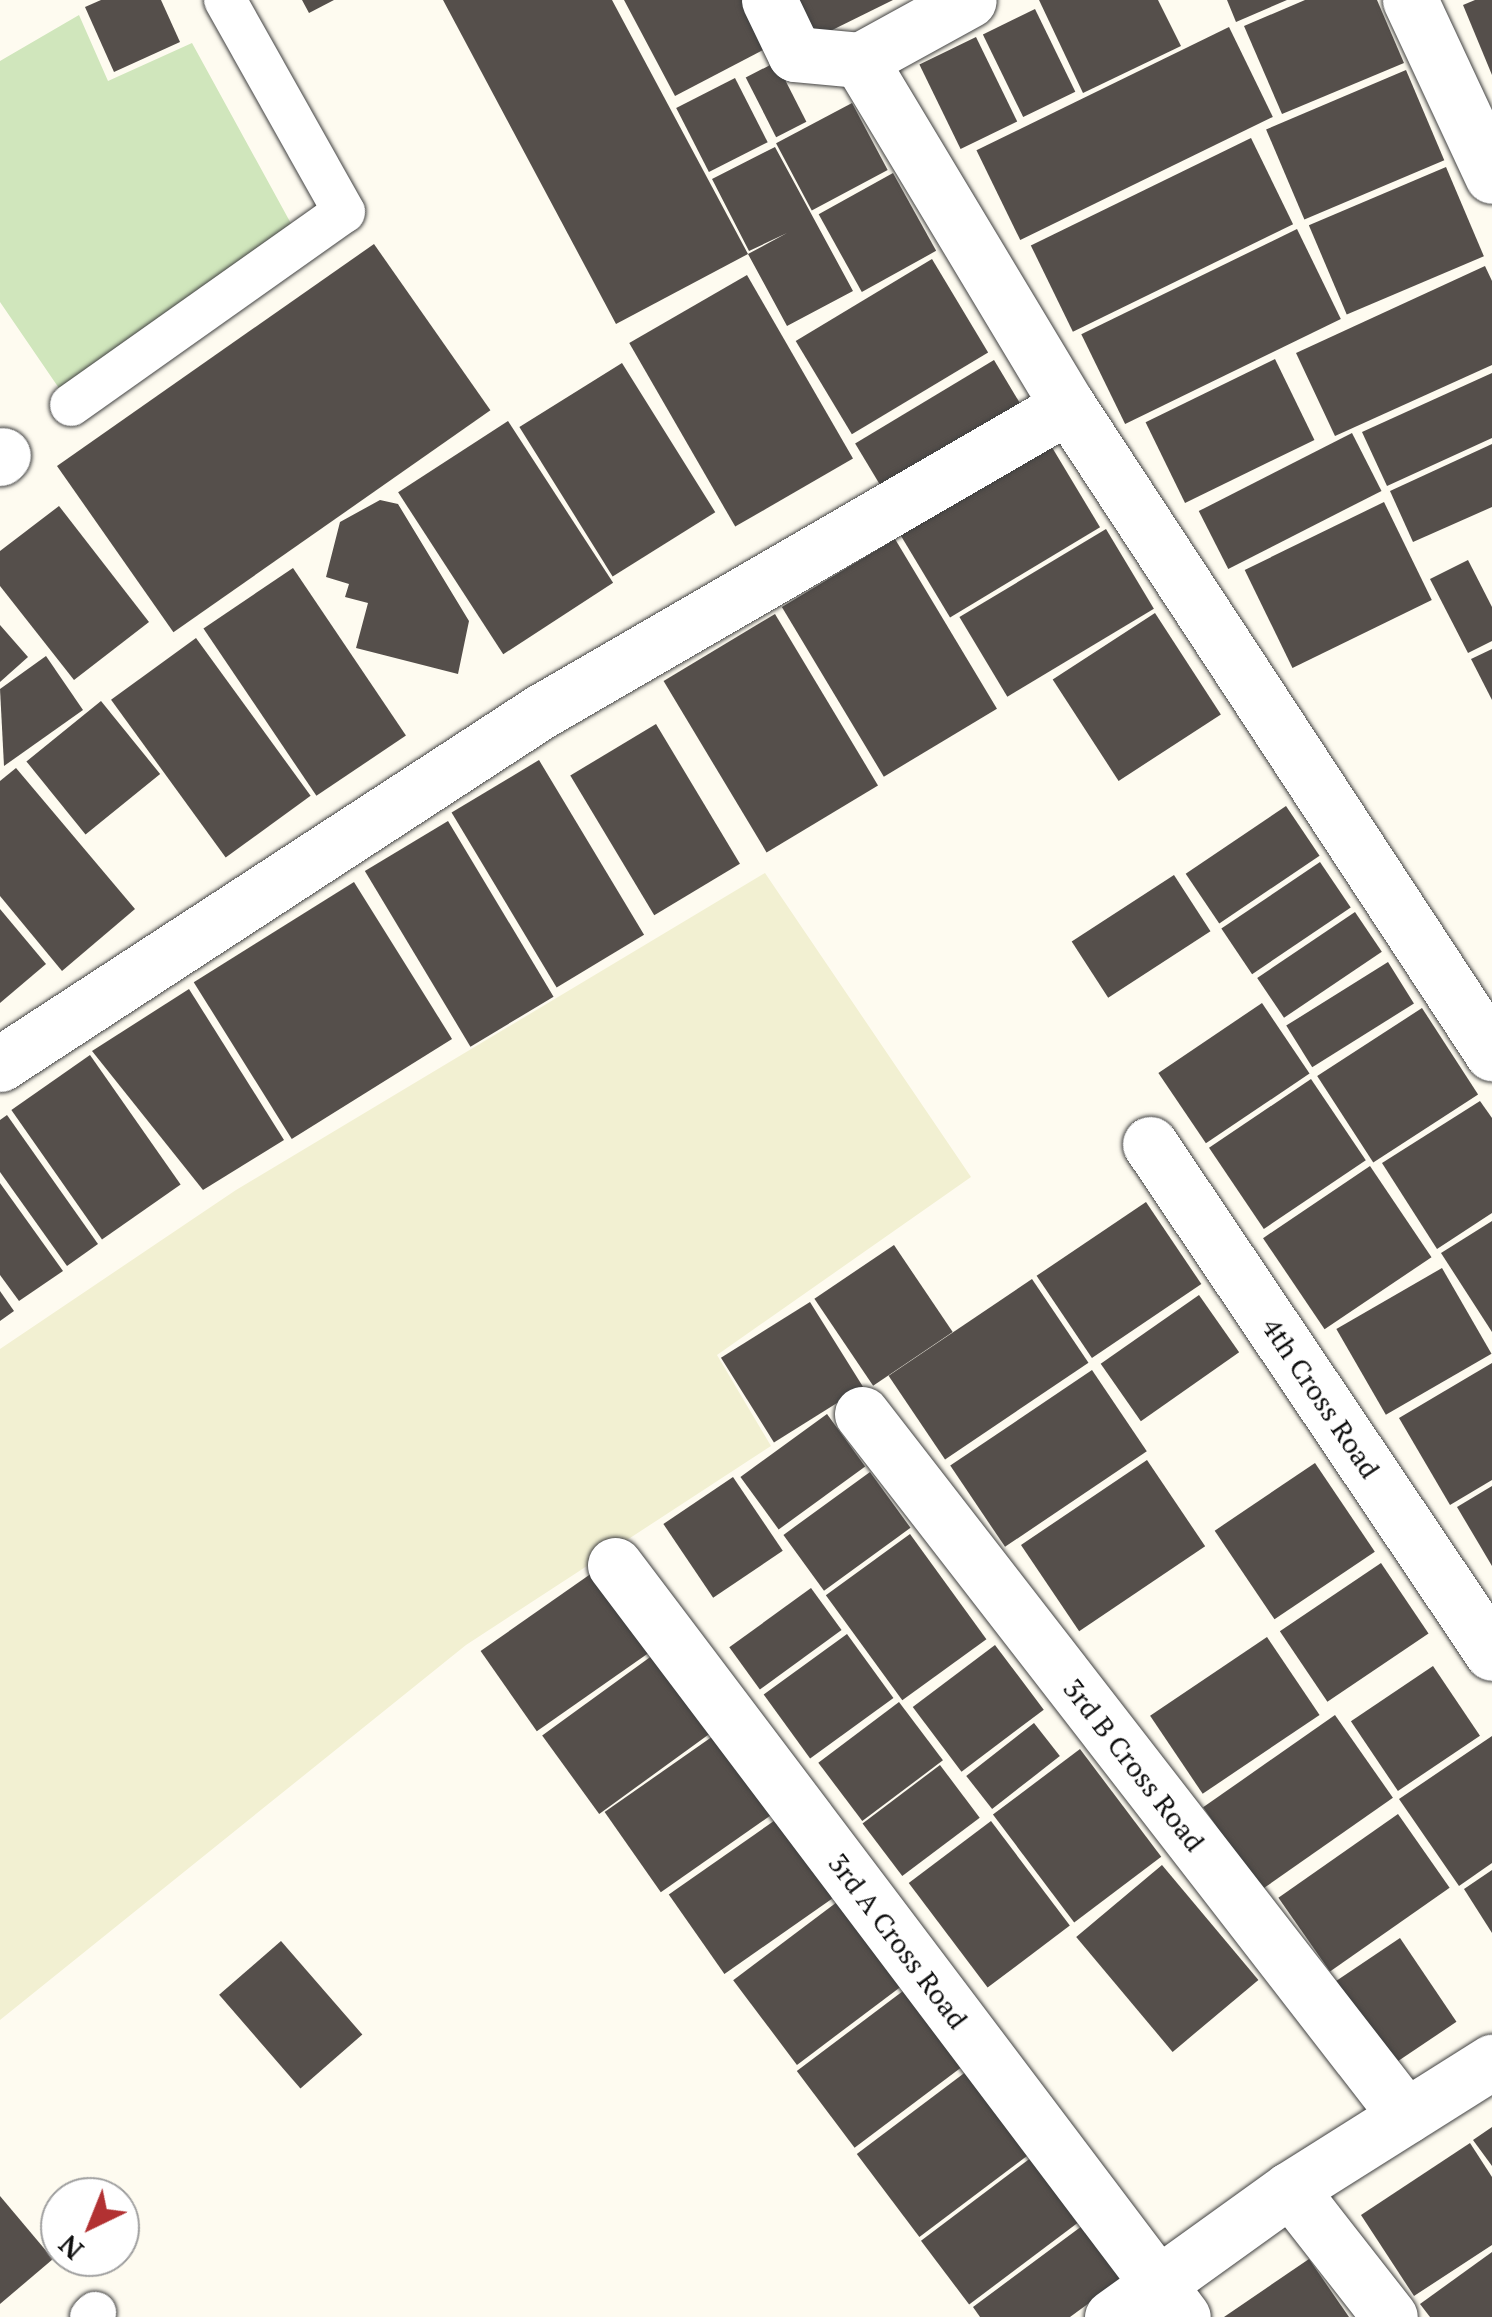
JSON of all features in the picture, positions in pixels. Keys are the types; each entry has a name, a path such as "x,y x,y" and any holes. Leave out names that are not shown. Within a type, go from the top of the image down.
{"street":[{"path":"768,0 795,54 860,60 968,0"},
{"path":"1410,0 1492,176"},
{"path":"860,60 1068,406 1492,1053"},
{"path":"0,1064 540,712 1068,406"},
{"name":"4th Cross Road","path":"1150,1144 1492,1652"},
{"name":"3rd B Cross Road","path":"862,1414 1406,2116"},
{"name":"3rd A Cross Road","path":"615,1565 1170,2300"},
{"path":"1112,2317 1170,2300 1290,2189 1492,2062"},
{"path":"1290,2189 1390,2317"}],"lane":[{"path":"71,405 344,212 225,0"}],"shaded area":[{"path":"765,873 971,1177 717,1355 771,1446 466,1645 0,2020 0,1349 236,1190"}],"green space":[{"path":"79,15 108,81 192,43 294,229 65,397 0,302 0,61"}],"building":[{"path":"101,0 161,0 180,42 114,72 85,7"},
{"path":"302,0 334,0 309,13"},
{"path":"443,0 612,0 748,254 616,324"},
{"path":"624,0 744,0 769,47 675,96"},
{"path":"794,0 893,0 814,39"},
{"path":"1039,0 1158,0 1181,46 1083,93"},
{"path":"1227,0 1287,0 1236,22"},
{"path":"1305,0 1377,0 1404,63 1282,114 1244,26"},
{"path":"1492,0 1492,75 1463,5"},
{"path":"1035,9 1075,92 1023,117 983,34"},
{"path":"1229,27 1273,117 1020,240 976,150"},
{"path":"976,37 1017,121 961,149 919,65"},
{"path":"776,62 806,122 776,137 746,77"},
{"path":"1406,70 1444,160 1304,220 1266,129"},
{"path":"735,78 768,142 709,172 676,108"},
{"path":"852,103 888,170 812,210 776,143"},
{"path":"1251,138 1293,224 1073,332 1031,245"},
{"path":"775,147 853,291 787,326 748,254 787,233 749,251 712,179"},
{"path":"1446,167 1484,256 1347,315 1309,225"},
{"path":"893,173 936,251 862,292 819,214"},
{"path":"1297,229 1341,319 1125,424 1081,334"},
{"path":"374,244 490,410 173,632 57,466"},
{"path":"932,259 988,352 852,434 796,341"},
{"path":"1485,266 1492,281 1492,365 1335,436 1296,353"},
{"path":"747,275 853,459 735,527 629,343"},
{"path":"1275,359 1314,440 1185,503 1146,422"},
{"path":"994,360 1021,405 882,488 855,443"},
{"path":"622,363 715,512 613,576 519,427"},
{"path":"1492,373 1492,438 1387,486 1362,432"},
{"path":"508,421 613,583 503,654 398,492"},
{"path":"1352,433 1382,491 1228,569 1199,511"},
{"path":"1047,439 1100,527 950,617 897,529"},
{"path":"1492,444 1492,507 1413,542 1390,491"},
{"path":"380,500 398,504 469,621 458,674 356,648 368,603 345,597 349,584 326,577 340,522"},
{"path":"1384,502 1432,600 1292,668 1245,570"},
{"path":"59,506 149,622 74,680 0,586 0,551"},
{"path":"1106,529 1154,609 1007,697 959,617"},
{"path":"895,539 997,709 884,777 782,607"},
{"path":"1468,560 1492,607 1492,641 1468,653 1430,579"},
{"path":"293,568 406,735 316,796 203,628"},
{"path":"1155,613 1221,714 1119,781 1053,679"},
{"path":"775,614 878,785 767,852 664,681"},
{"path":"0,625 28,657 0,682"},
{"path":"196,638 311,796 226,857 111,700"},
{"path":"1492,649 1492,700 1471,659"},
{"path":"46,656 83,710 4,766 0,689"},
{"path":"101,701 160,774 86,834 26,761"},
{"path":"656,724 740,864 654,915 570,776"},
{"path":"539,760 644,935 557,987 452,813"},
{"path":"16,768 135,909 62,971 0,896 0,781"},
{"path":"1286,806 1320,856 1219,923 1186,874"},
{"path":"448,821 554,997 470,1047 365,871"},
{"path":"1320,862 1351,908 1252,974 1221,929"},
{"path":"1174,875 1210,931 1108,998 1072,941"},
{"path":"354,882 452,1039 292,1139 194,982"},
{"path":"0,909 46,964 0,1003"},
{"path":"1355,912 1382,952 1284,1018 1257,978"},
{"path":"1388,962 1414,1004 1312,1067 1286,1026"},
{"path":"189,989 284,1140 203,1190 92,1051"},
{"path":"1262,1003 1310,1073 1206,1143 1158,1073"},
{"path":"1422,1008 1478,1094 1373,1162 1317,1076"},
{"path":"90,1055 181,1184 102,1239 11,1110"},
{"path":"1311,1079 1366,1160 1264,1229 1209,1148"},
{"path":"1480,1101 1492,1118 1492,1213 1437,1249 1382,1163"},
{"path":"7,1115 98,1244 67,1266 0,1172 0,1120"},
{"path":"1370,1166 1432,1257 1325,1329 1263,1238"},
{"path":"0,1183 63,1271 19,1301 0,1275"},
{"path":"1146,1202 1201,1284 1092,1358 1037,1276"},
{"path":"1492,1221 1492,1332 1441,1253"},
{"path":"894,1245 953,1332 873,1386 814,1299"},
{"path":"1442,1268 1492,1354 1386,1415 1336,1329"},
{"path":"1032,1279 1088,1363 945,1459 889,1376"},
{"path":"0,1291 14,1311 0,1321"},
{"path":"1199,1295 1239,1352 1141,1421 1101,1364"},
{"path":"810,1302 863,1387 774,1442 721,1358"},
{"path":"1492,1363 1492,1480 1450,1505 1399,1418"},
{"path":"1092,1370 1147,1451 1005,1547 950,1466"},
{"path":"827,1414 865,1467 779,1529 740,1477"},
{"path":"1147,1460 1205,1546 1079,1631 1021,1545"},
{"path":"1315,1463 1375,1552 1275,1619 1215,1531"},
{"path":"870,1472 911,1528 824,1591 783,1535"},
{"path":"733,1477 783,1551 713,1598 663,1524"},
{"path":"1492,1486 1492,1566 1457,1507"},
{"path":"910,1534 986,1639 902,1700 826,1595"},
{"path":"1381,1563 1429,1633 1327,1702 1280,1631"},
{"path":"592,1573 648,1653 537,1731 481,1651"},
{"path":"811,1588 842,1630 760,1689 729,1647"},
{"path":"847,1634 893,1698 810,1758 764,1695"},
{"path":"1267,1637 1320,1715 1203,1794 1150,1716"},
{"path":"995,1645 1044,1710 961,1772 913,1707"},
{"path":"653,1655 710,1733 599,1814 542,1736"},
{"path":"1433,1666 1480,1736 1398,1791 1351,1721"},
{"path":"899,1702 943,1760 862,1821 818,1763"},
{"path":"1335,1715 1393,1798 1261,1890 1203,1807"},
{"path":"1034,1723 1060,1756 992,1809 966,1776"},
{"path":"716,1734 772,1814 661,1892 605,1812"},
{"path":"1492,1736 1492,1863 1459,1886 1399,1799"},
{"path":"1080,1749 1161,1857 1074,1922 993,1815"},
{"path":"940,1765 980,1818 902,1876 863,1823"},
{"path":"1398,1814 1450,1888 1330,1971 1278,1898"},
{"path":"781,1816 837,1895 724,1974 669,1895"},
{"path":"991,1821 1070,1926 988,1988 909,1883"},
{"path":"1162,1865 1258,1980 1173,2052 1076,1937"},
{"path":"1492,1870 1492,1933 1464,1889"},
{"path":"841,1899 905,1984 797,2065 733,1980"},
{"path":"1400,1938 1456,2022 1392,2065 1335,1982"},
{"path":"281,1941 362,2035 300,2088 219,1995"},
{"path":"907,1988 965,2065 855,2148 797,2071"},
{"path":"967,2071 1030,2154 919,2237 857,2154"},
{"path":"1492,2127 1492,2166 1473,2140"},
{"path":"1470,2143 1492,2177 1492,2245 1414,2296 1361,2215"},
{"path":"1032,2157 1080,2221 969,2305 921,2241"},
{"path":"0,2196 40,2244 40,2270 0,2304"},
{"path":"1082,2226 1122,2279 1070,2317 980,2317 973,2307"},
{"path":"1492,2252 1492,2317 1430,2317 1420,2304"},
{"path":"1309,2259 1349,2317 1224,2317"}]}
